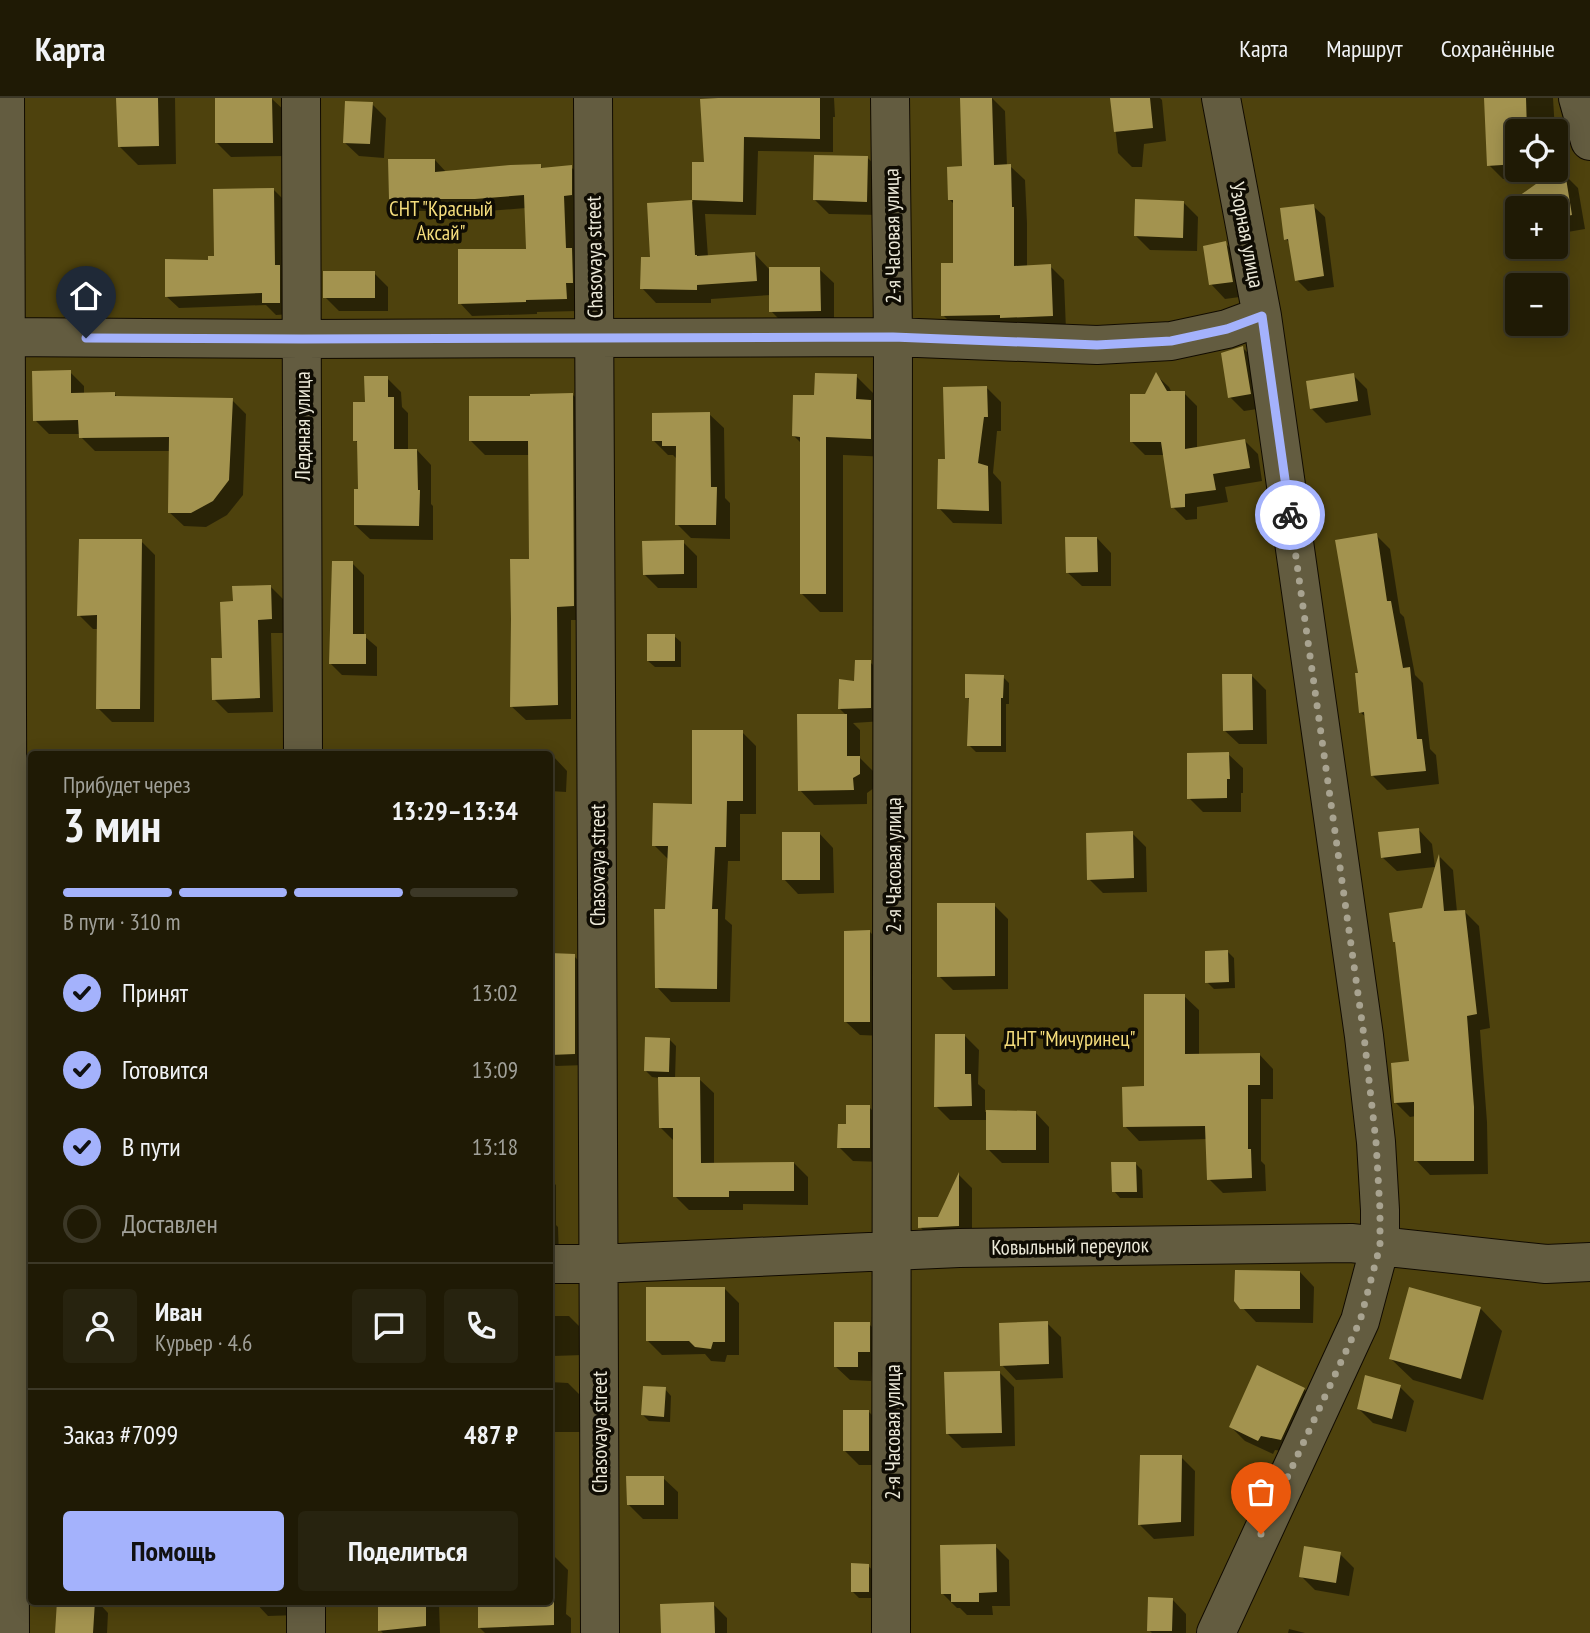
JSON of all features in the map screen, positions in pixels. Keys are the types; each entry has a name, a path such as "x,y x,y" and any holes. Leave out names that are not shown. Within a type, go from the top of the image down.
{"street":[{"path":"5,98 2,337 14,1252 10,1633"},
{"name":"Ледяная улица","path":"301,98 303,751"},
{"name":"Chasovaya street","path":"593,98 600,1633"},
{"name":"2-я Часовая улица","path":"890,98 893,337 891,1633"},
{"name":"Узорная улица","path":"1216,1633 1360,1321 1380,1246 1376,1142 1364,1036 1262,316 1221,98"},
{"path":"1578,98 1590,141"},
{"path":"2,337 893,337 1097,345 1171,341 1227,329 1262,316"},
{"name":"Ковыльный переулок","path":"553,1264 959,1248 1350,1243 1546,1264 1590,1262"},
{"path":"306,1605 306,1633"}],"green space":[{"name":"ДНТ \"Мичуринец\"","path":"0,98 1590,98 1590,1633 0,1633"}],"building":[{"path":"116,98 158,98 159,146 118,147"},
{"path":"215,98 272,98 273,143 215,143"},
{"path":"820,98 820,139 744,137 743,202 692,200 692,162 704,162 700,99"},
{"path":"960,98 992,98 994,165 1011,164 1014,266 1051,264 1053,316 941,316 941,263 953,263 953,200 948,200 947,167 962,166"},
{"path":"1110,98 1150,98 1153,128 1114,132"},
{"path":"1484,98 1526,98 1527,119 1505,119 1505,165 1487,166"},
{"path":"345,101 373,102 370,144 343,143"},
{"path":"814,155 868,156 867,202 813,200"},
{"path":"388,159 435,159 435,172 510,165 541,164 541,168 572,165 572,195 564,196 566,248 572,248 573,283 566,283 567,299 458,304 458,249 526,249 524,195 475,199 389,199"},
{"path":"1539,182 1567,182 1572,215 1568,216 1568,196 1519,196"},
{"path":"274,188 275,265 280,265 280,303 262,303 262,293 165,297 165,259 208,260 208,256 214,256 213,189"},
{"path":"1135,199 1184,201 1183,238 1134,236"},
{"path":"692,200 695,255 755,252 757,281 697,285 697,290 640,289 641,257 650,257 647,203"},
{"path":"1314,204 1324,276 1295,281 1288,239 1284,240 1280,208"},
{"path":"1226,241 1233,282 1209,285 1203,246"},
{"path":"769,267 820,267 821,311 769,312"},
{"path":"323,271 375,271 375,298 323,298"},
{"path":"1243,346 1251,394 1228,398 1221,353"},
{"path":"71,370 71,393 115,392 115,396 233,398 229,480 213,501 191,513 168,513 169,437 79,438 78,420 33,421 32,371"},
{"path":"1156,372 1167,391 1185,391 1185,449 1245,439 1250,468 1213,474 1216,490 1185,494 1185,507 1171,508 1161,442 1130,442 1130,394 1145,394"},
{"path":"815,373 857,374 856,399 871,400 871,439 826,437 826,594 800,594 800,437 792,436 793,395 814,395"},
{"path":"1354,373 1358,401 1310,409 1306,381"},
{"path":"364,376 388,376 388,397 394,397 394,449 417,449 419,526 354,525 354,489 358,489 357,441 353,441 353,402 365,402"},
{"path":"987,386 988,417 984,417 978,463 988,466 989,511 937,509 938,459 945,459 943,387"},
{"path":"573,393 574,606 557,607 558,705 510,707 510,559 529,559 528,441 469,441 469,396"},
{"path":"710,412 711,487 717,487 716,525 675,525 676,446 662,446 662,441 652,441 652,413"},
{"path":"1377,533 1387,601 1391,601 1403,668 1410,667 1417,739 1422,739 1426,771 1371,776 1364,712 1359,713 1355,673 1358,673 1335,540"},
{"path":"1065,537 1097,537 1098,572 1066,573"},
{"path":"79,539 142,539 140,709 96,709 97,615 77,616"},
{"path":"684,540 684,574 643,575 642,541"},
{"path":"332,561 353,561 353,634 366,634 366,664 329,664"},
{"path":"271,585 272,619 258,620 260,698 212,700 211,658 222,658 220,602 233,601 232,586"},
{"path":"647,634 675,634 675,661 647,661"},
{"path":"855,660 871,660 871,708 838,709 839,679 854,681"},
{"path":"965,674 1004,675 1001,746 967,746 969,698 965,698"},
{"path":"1222,674 1252,674 1253,730 1223,731"},
{"path":"797,714 847,714 847,756 860,756 860,774 853,778 854,790 798,791"},
{"path":"692,730 743,730 743,801 727,801 726,847 715,847 712,909 718,909 717,989 655,988 654,909 665,909 668,846 652,846 653,803 692,804"},
{"path":"1229,752 1230,779 1227,779 1227,798 1187,799 1187,753"},
{"path":"1419,828 1421,853 1381,858 1378,832"},
{"path":"1133,831 1134,878 1087,880 1086,833"},
{"path":"782,832 820,832 820,880 782,880"},
{"path":"1439,854 1444,911 1465,910 1477,1014 1467,1016 1474,1107 1474,1161 1414,1161 1414,1102 1394,1103 1391,1063 1409,1061 1389,913 1422,908"},
{"path":"937,903 995,903 995,976 937,977"},
{"path":"870,930 870,1022 844,1022 844,931"},
{"path":"1228,950 1229,982 1205,983 1205,951"},
{"path":"553,953 575,954 575,1054 553,1055"},
{"path":"1144,994 1185,994 1185,1054 1260,1053 1260,1085 1248,1085 1248,1149 1251,1149 1252,1178 1207,1180 1205,1126 1123,1127 1122,1087 1144,1086"},
{"path":"935,1034 965,1034 965,1074 971,1074 972,1106 934,1107"},
{"path":"645,1037 670,1038 669,1072 644,1071"},
{"path":"658,1077 700,1077 701,1163 794,1162 794,1191 729,1191 729,1197 673,1197 673,1128 659,1128"},
{"path":"846,1105 870,1105 870,1148 837,1148 838,1124 846,1124"},
{"path":"986,1110 1036,1111 1036,1150 986,1150"},
{"path":"1111,1162 1136,1162 1137,1192 1112,1192"},
{"path":"959,1172 959,1226 918,1228 918,1217 938,1217"},
{"path":"1235,1270 1300,1271 1300,1309 1240,1309 1234,1301"},
{"path":"646,1287 725,1287 725,1342 713,1342 711,1349 695,1347 689,1341 646,1341"},
{"path":"1409,1287 1481,1307 1461,1379 1389,1359"},
{"path":"1048,1321 1049,1364 1000,1366 999,1323"},
{"path":"834,1322 870,1322 870,1352 858,1352 858,1367 834,1367"},
{"path":"1257,1365 1305,1388 1281,1440 1261,1436 1258,1441 1229,1427"},
{"path":"1000,1371 1002,1433 946,1434 944,1372"},
{"path":"1365,1375 1401,1385 1392,1419 1357,1409"},
{"path":"643,1386 666,1387 664,1417 641,1415"},
{"path":"843,1410 869,1410 869,1451 843,1451"},
{"path":"1140,1455 1182,1455 1181,1522 1138,1525"},
{"path":"626,1476 664,1476 664,1505 627,1505"},
{"path":"996,1544 997,1592 979,1593 979,1602 951,1602 951,1594 941,1594 940,1545"},
{"path":"1304,1546 1341,1552 1336,1583 1299,1577"},
{"path":"851,1563 869,1564 869,1592 851,1592"},
{"path":"1148,1597 1173,1598 1172,1631 1147,1631"},
{"path":"554,1601 554,1625 478,1628 478,1605 553,1605"},
{"path":"714,1602 715,1633 661,1633 660,1604"},
{"path":"57,1605 95,1605 93,1633 55,1633"},
{"path":"378,1605 426,1605 426,1626 378,1631"}],"way so far":[{"path":"1261,1534 1360,1321 1380,1246 1376,1142 1364,1036 1290,515"}],"route":[{"path":"86,338 893,337 1097,345 1171,341 1227,329 1262,316 1290,515"}],"park label":[{"name":"СНТ \"Красный Аксай\"","path":"441,220"}]}
